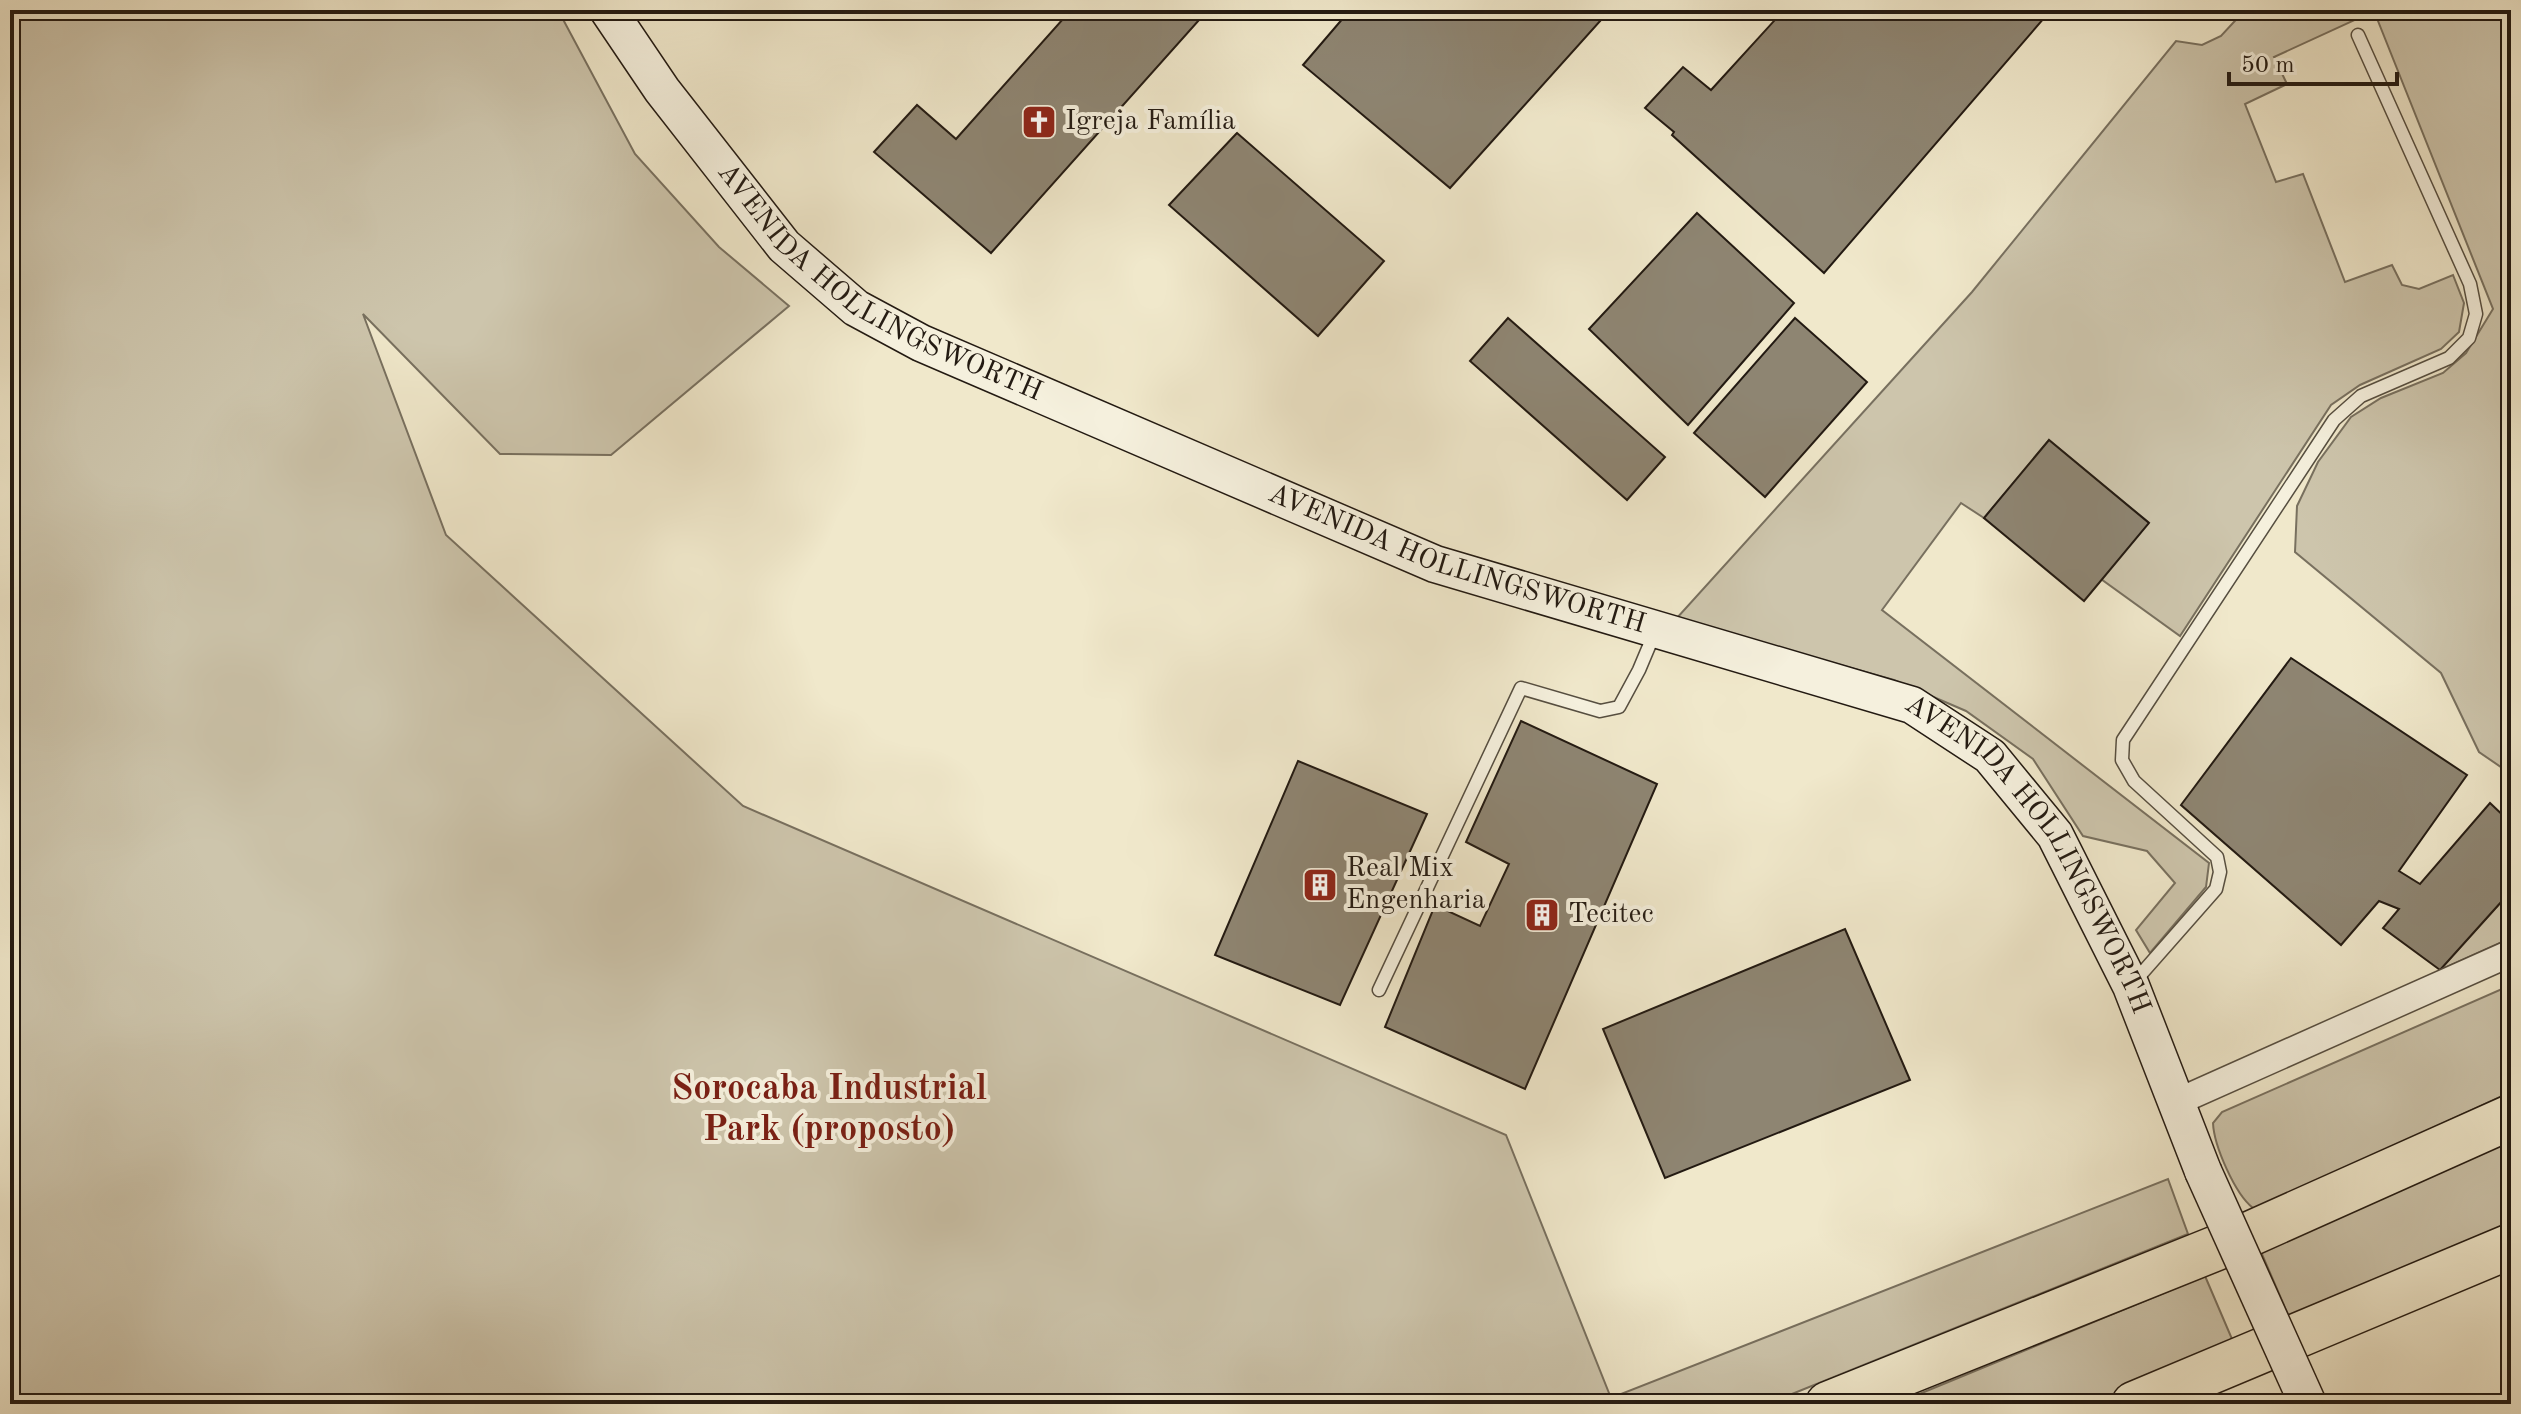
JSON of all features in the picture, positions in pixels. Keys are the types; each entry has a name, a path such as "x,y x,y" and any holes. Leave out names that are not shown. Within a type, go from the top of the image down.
{"highway":[{"path":"1828,1404 2234,1241 2511,1117"},
{"path":"2134,1404 2511,1246"}],"main road":[{"name":"AVENIDA HOLLINGSWORTH","path":"608,10 662,90 784,246 856,308 921,343 1435,564 1912,705 1990,756 2055,835 2131,986 2203,1171 2308,1404"}],"street":[{"path":"2177,1102 2511,953"}],"lane":[{"path":"2131,986 2216,889 2220,872 2217,857 2134,781 2122,760 2123,740 2334,420 2361,396 2449,358 2469,338 2476,314 2470,284 2358,35"},
{"path":"1379,990 1521,688 1600,711 1619,707 1656,629"}],"path":[{"path":"2262,1397 2265,1404"}],"shaded area":[{"path":"10,10 558,10 635,154 719,247 789,306 611,455 500,454 363,314 446,535 743,806 1506,1135 1611,1398 2168,1179 2188,1234 1767,1404 10,1404"},
{"path":"2245,10 2511,10 2511,774 2479,752 2441,673 2295,552 2297,506 2318,462 2351,417 2381,398 2443,373 2466,353 2493,309 2374,11 2274,57 2287,84 2245,104 2276,182 2303,174 2345,282 2392,265 2402,285 2419,289 2453,275 2464,303 2459,332 2441,349 2360,385 2331,405 2180,636 2101,579 2148,522 2049,440 1984,518 1961,503 1882,610 2209,863 2206,887 2150,953 2136,930 2175,883 2147,851 2083,836 2033,759 1966,711 1894,680 1676,619 1972,292 2176,41 2202,45 2221,36"},
{"path":"2511,891 2511,938 2440,970"},
{"path":"2511,985 2511,1092 2264,1206 2253,1208 2246,1201 2227,1169 2214,1133 2213,1123 2222,1112"},
{"path":"2511,1132 2511,1228 2293,1326 2258,1245"},
{"path":"2205,1276 2235,1346 2096,1404 1895,1404"}],"building":[{"name":"Igreja Família","path":"1071,10 1208,10 991,253 874,152 917,105 956,139"},
{"path":"1350,10 1610,10 1450,188 1303,65"},
{"path":"1784,10 2051,10 1824,273 1645,108 1683,67 1711,90"},
{"path":"1237,133 1384,261 1318,336 1169,205"},
{"path":"1697,213 1794,303 1688,425 1589,329"},
{"path":"1508,318 1665,457 1627,500 1470,361"},
{"path":"1795,318 1867,382 1765,497 1694,433"},
{"path":"2049,440 2149,523 2084,601 1984,518"},
{"path":"2291,658 2467,775 2399,871 2420,884 2490,803 2511,823 2511,891 2440,970 2383,928 2399,909 2379,901 2341,945 2181,805"},
{"name":"Tecitec","path":"1521,721 1657,784 1525,1089 1385,1027 1435,905 1480,926 1509,864 1466,842"},
{"name":"Real Mix Engenharia","path":"1298,761 1427,814 1340,1005 1215,955"},
{"path":"1845,929 1910,1080 1665,1178 1603,1029"}],"place":[{"name":"Igreja Família","path":"1039,122"},
{"name":"Real Mix Engenharia","path":"1320,885"},
{"name":"Tecitec","path":"1542,915"}],"district":[{"name":"Sorocaba Industrial Park (proposto)","path":"829,1110"}]}
